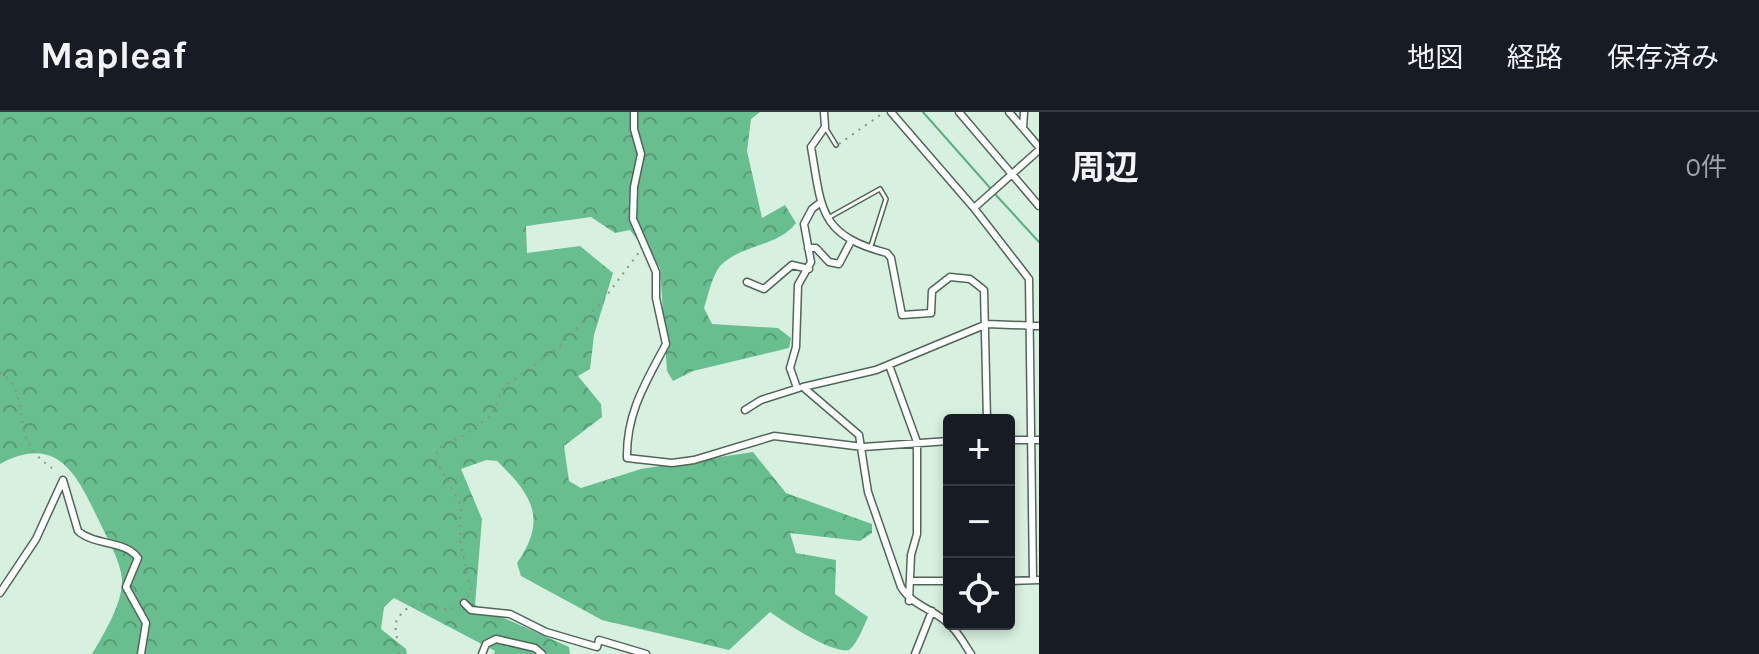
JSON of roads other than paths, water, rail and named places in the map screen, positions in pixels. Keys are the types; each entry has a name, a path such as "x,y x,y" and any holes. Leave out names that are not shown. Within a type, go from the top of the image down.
{"street":[{"path":"634,112 634,129 641,154 634,187 633,219 656,272 656,298 666,344 644,378 627,441 627,458 672,463 694,460 774,436 863,447 943,441"},
{"path":"824,112 825,127 811,147 821,202 833,228 851,241 891,258 902,315 928,315 934,309 932,291 943,280 959,277 970,279 984,290 987,414"},
{"path":"891,112 974,208 1029,279 1036,580 1015,581"},
{"path":"959,112 1039,206"},
{"path":"974,208 1039,148 1009,112"},
{"path":"1023,128 1024,112"},
{"path":"821,202 812,209 804,224 809,269 798,285 796,347 790,368 800,388 859,435 868,492 901,587 909,601 932,611 952,626 971,654"},
{"path":"808,248 816,248 829,262 839,264 851,241"},
{"path":"747,282 764,289 792,265 809,269"},
{"path":"745,410 761,400 889,365 987,324 1039,326"},
{"path":"889,365 917,442 917,534 911,555 909,601"},
{"path":"0,593 36,539 63,480 78,531 95,541 134,552 138,558 126,587 146,623 141,654"},
{"path":"910,581 943,581"},
{"path":"464,603 471,610 510,614 546,632 597,650 599,640 646,654"},
{"path":"915,654 932,611"},
{"path":"482,654 486,644 496,639 535,648 542,654"}],"lane":[{"path":"825,127 836,145"},
{"path":"828,218 880,189 886,199 870,249"}],"waterway":[{"path":"923,112 991,189"},
{"path":"995,194 1039,242"}]}
